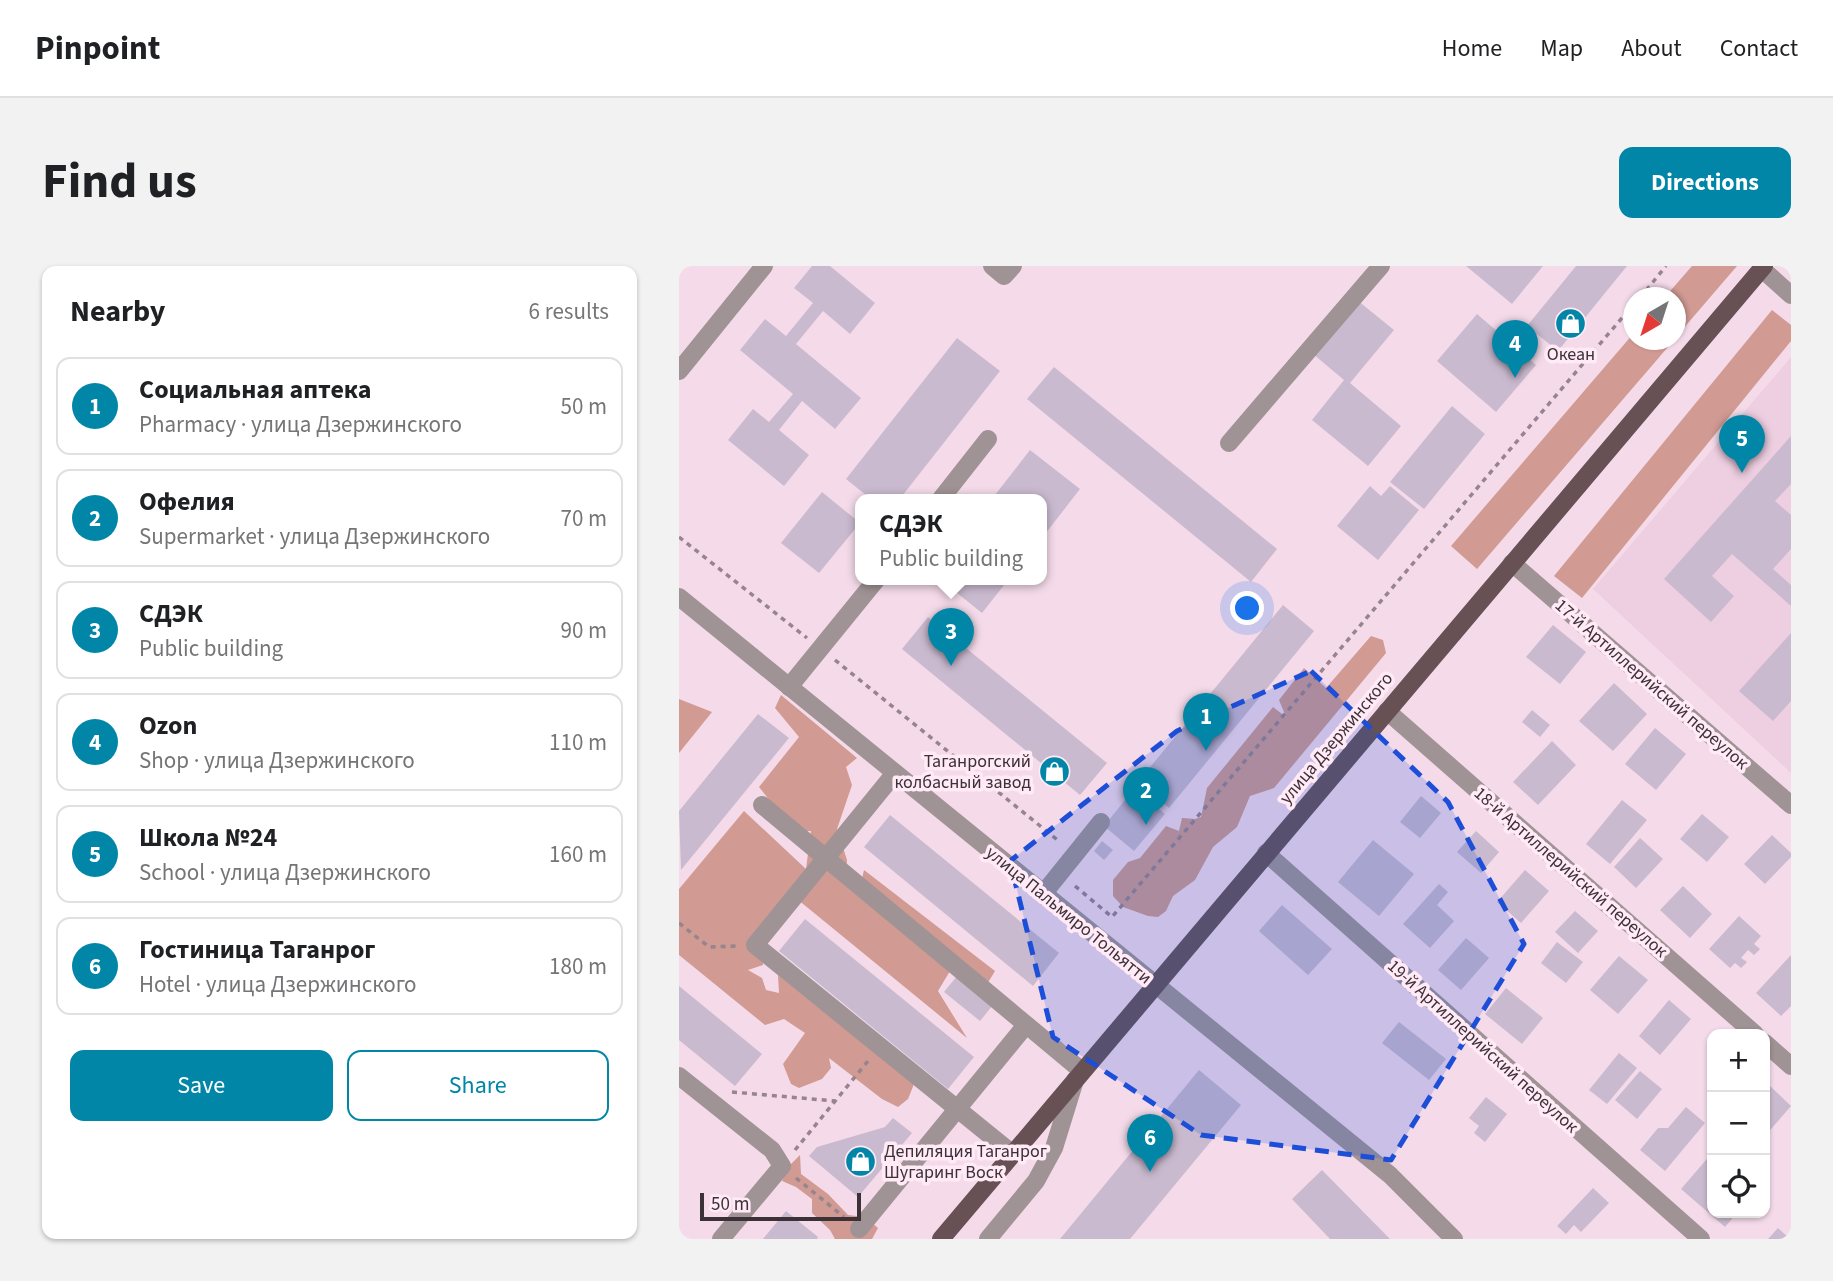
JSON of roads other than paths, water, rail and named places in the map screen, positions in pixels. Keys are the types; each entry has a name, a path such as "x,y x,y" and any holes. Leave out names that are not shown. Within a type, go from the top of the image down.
{"main road":[{"name":"улица Дзержинского","path":"941,1239 1763,267"}],"street":[{"path":"679,371 764,266"},
{"path":"992,266 1004,276 1013,266"},
{"path":"1229,443 1381,266"},
{"path":"1763,267 1791,295"},
{"path":"945,494 988,439"},
{"name":"17-й Артиллерийский переулок","path":"1512,563 1791,805"},
{"path":"789,687 872,585"},
{"name":"улица Пальмиро Тольятти","path":"679,597 1390,1175 1454,1239"},
{"name":"18-й Артиллерийский переулок","path":"1387,711 1749,1029"},
{"path":"895,773 755,945 1013,1154"},
{"path":"762,805 1026,1025 1079,1075 1054,1148 1036,1181 988,1239"},
{"path":"1043,894 1101,822"},
{"name":"19-й Артиллерийский переулок","path":"1266,853 1701,1239"},
{"path":"859,1229 1026,1025"},
{"path":"1770,1047 1791,1066"},
{"path":"679,1076 772,1150 782,1166 720,1239"}],"place":[{"name":"Океан","path":"1571,323"},
{"name":"Ozon","path":"1515,378"},
{"name":"Школа №24","path":"1742,473"},
{"name":"СДЭК","path":"951,666"},
{"name":"Социальная аптека","path":"1206,751"},
{"name":"Таганрогский колбасный завод","path":"1054,771"},
{"name":"Офелия","path":"1146,825"},
{"name":"Депиляция Таганрог Шугаринг Воск","path":"861,1161"},
{"name":"Гостиница Таганрог","path":"1150,1172"}]}
